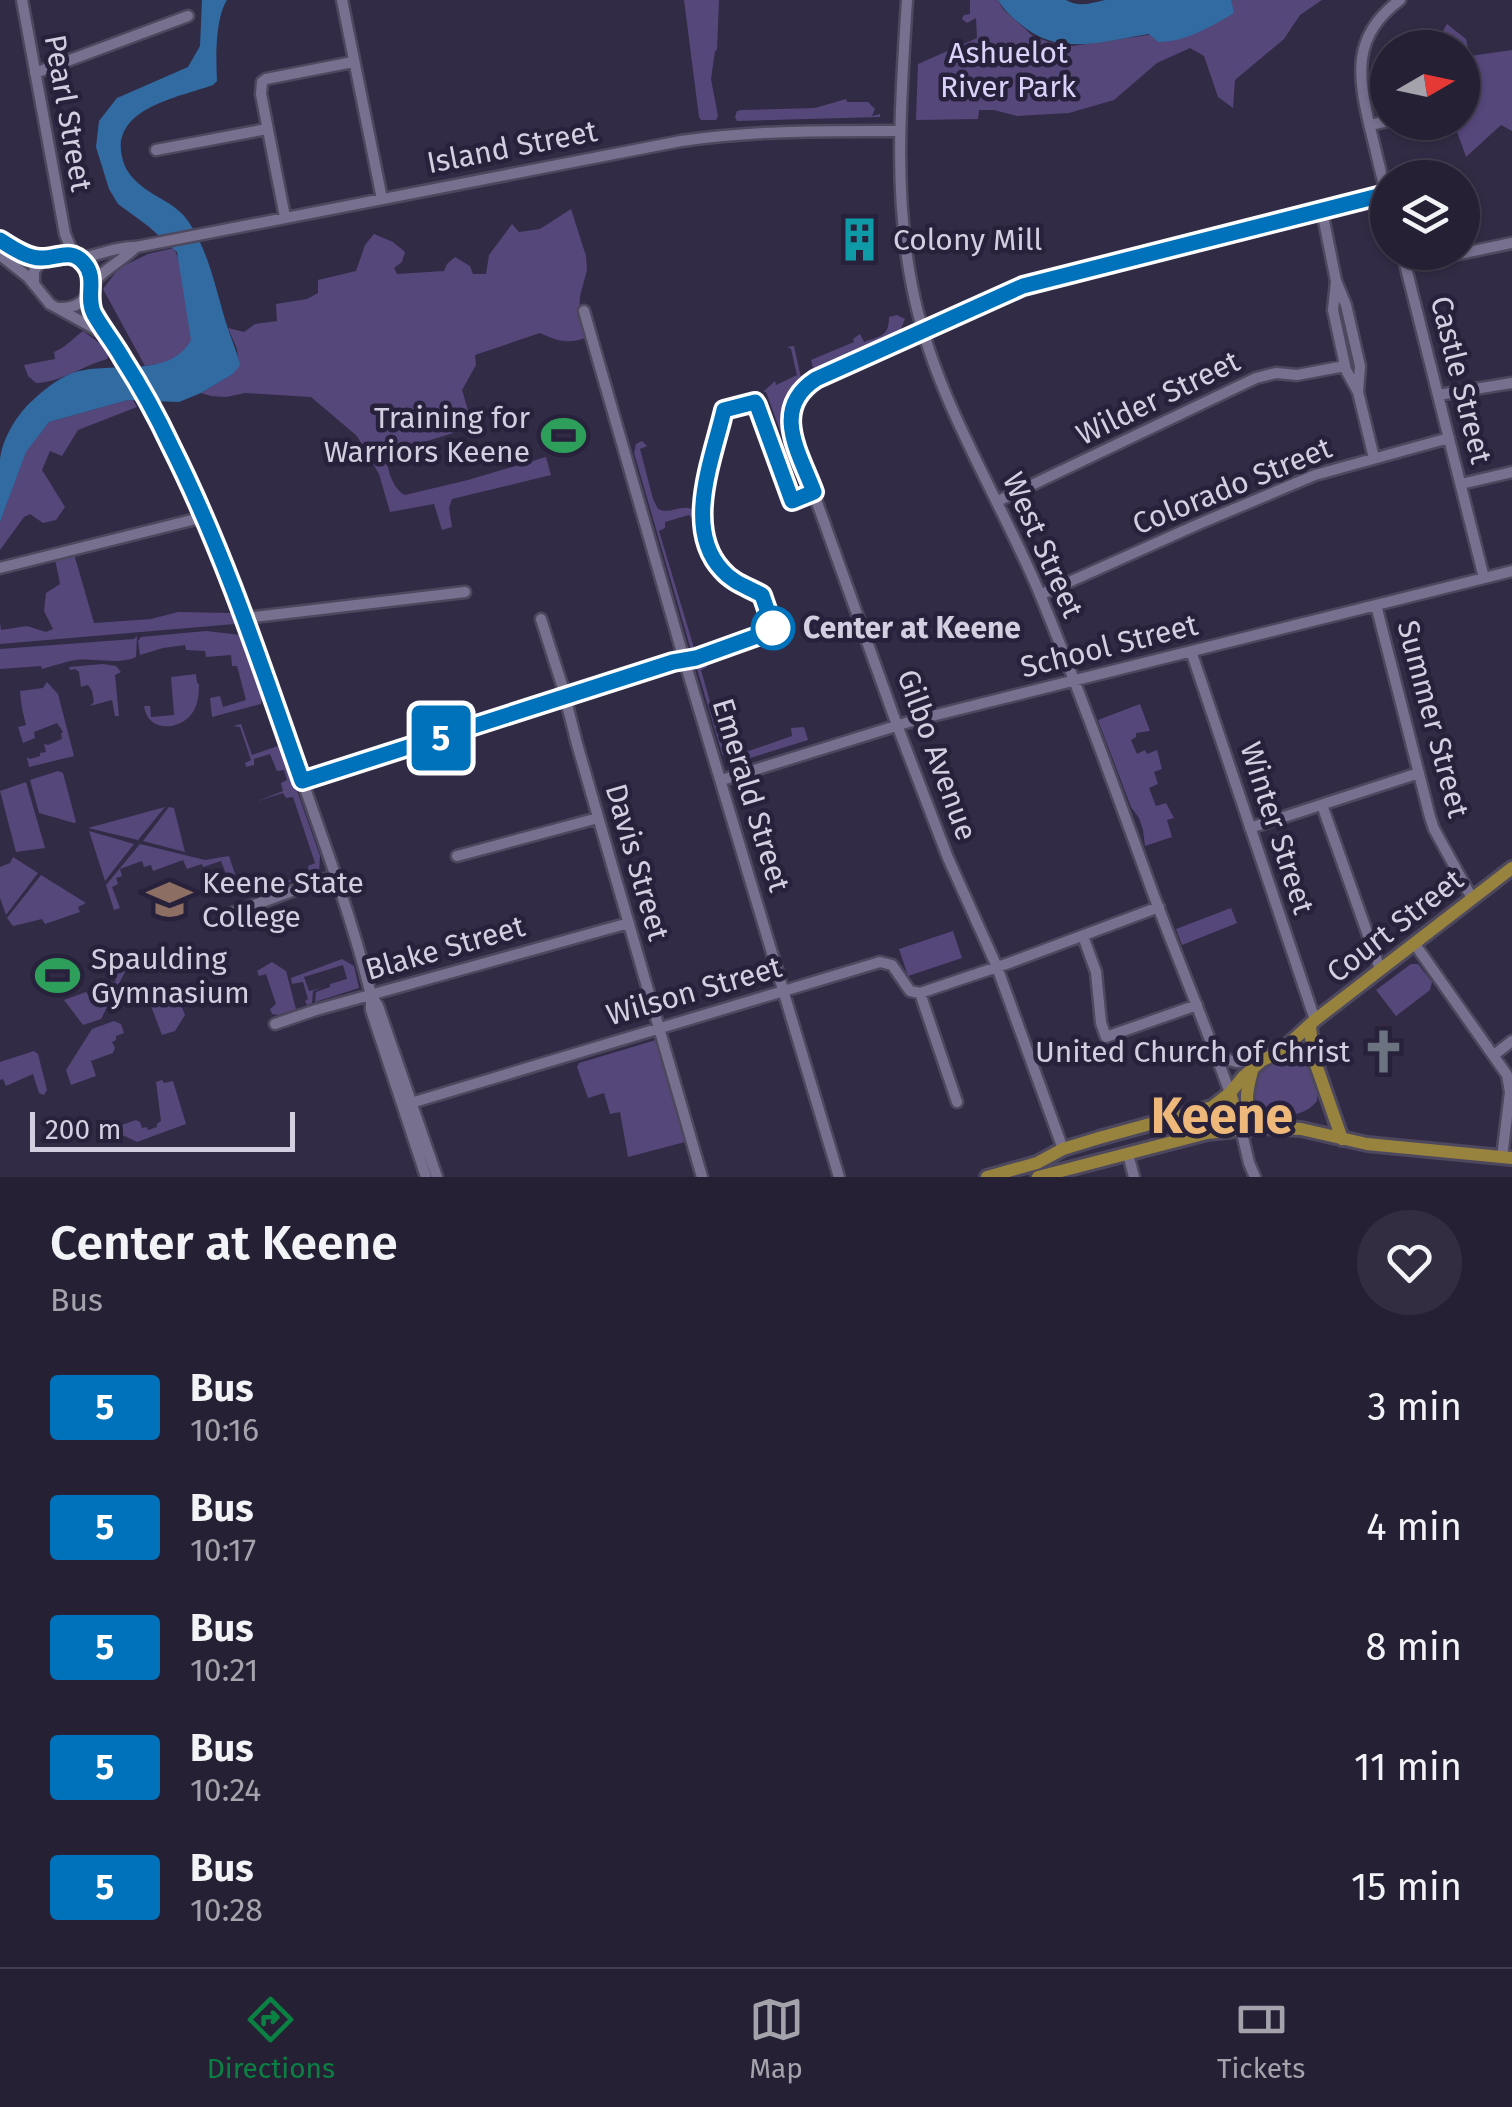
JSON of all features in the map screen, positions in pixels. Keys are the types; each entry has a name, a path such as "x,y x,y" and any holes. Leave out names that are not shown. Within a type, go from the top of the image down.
{"main road":[{"name":"Court Street","path":"1281,1051 1512,868"},
{"path":"1312,1023 1313,1056 1342,1139"},
{"path":"987,1177 1037,1163 1063,1149 1202,1110 1220,1102 1257,1065 1281,1051 1313,1056"},
{"path":"1257,1065 1246,1100 1253,1116 1265,1127"},
{"path":"1230,1093 1241,1129"},
{"path":"1301,1129 1319,1121 1328,1103"},
{"path":"1202,1110 1209,1113 1213,1123 1207,1133"},
{"path":"1045,1176 1207,1133 1265,1127 1301,1129 1382,1146 1507,1158"}],"street":[{"name":"Pearl Street","path":"22,0 66,234 76,257"},
{"path":"342,0 382,198"},
{"name":"West Street","path":"907,0 901,180 907,258 922,330 944,390 1040,595 1230,1093"},
{"path":"1372,30 1400,0"},
{"path":"35,73 188,16"},
{"path":"1370,36 1360,64 1370,125"},
{"path":"285,217 261,94 262,82 353,62"},
{"path":"156,150 268,130"},
{"name":"Island Street","path":"76,257 92,257 124,246 656,145 729,134 900,131"},
{"path":"922,330 1023,286 1370,200"},
{"path":"1322,210 1336,281 1346,305 1360,366 1358,392"},
{"name":"Pearl Street","path":"62,254 66,234"},
{"path":"0,240 43,259 62,254 76,257 88,268 94,314 154,412 204,517 245,618 437,1177"},
{"path":"1480,250 1512,243"},
{"name":"Island Street","path":"90,289 107,267 136,246"},
{"path":"0,255 34,283 47,302 106,335"},
{"path":"34,283 34,270 43,259"},
{"name":"Castle Street","path":"1407,270 1484,578"},
{"path":"1336,281 1332,302 1345,366 1358,392 1374,458"},
{"path":"58,308 76,306 90,289"},
{"name":"Emerald Street","path":"584,312 839,1177"},
{"name":"Gilbo Avenue","path":"922,330 816,379 796,397 790,414 792,433 948,858 997,967 1063,1149"},
{"name":"Wilder Street","path":"998,502 1256,378 1345,366"},
{"path":"1438,395 1512,383"},
{"name":"Colorado Street","path":"1040,595 1292,484 1449,438"},
{"path":"1461,484 1512,472"},
{"path":"0,568 204,517"},
{"name":"School Street","path":"722,780 998,698 1512,572"},
{"path":"245,618 464,592"},
{"name":"Summer Street","path":"1376,606 1434,829 1472,898"},
{"name":"Davis Street","path":"540,618 702,1177"},
{"name":"Winter Street","path":"1191,652 1312,1023"},
{"path":"302,781 685,660"},
{"path":"1250,828 1418,773"},
{"path":"1322,805 1380,970"},
{"path":"456,856 598,818"},
{"path":"232,912 334,876"},
{"path":"957,1102 920,992 1159,907"},
{"name":"Blake Street","path":"276,1024 628,922"},
{"path":"1083,936 1097,976 1106,1037 1197,1006"},
{"path":"1414,943 1507,1074 1507,1158"},
{"name":"Wilson Street","path":"411,1103 880,962 892,966 910,991 920,992"},
{"path":"371,994 371,1010 426,1177"},
{"path":"1494,1054 1512,1041"},
{"path":"1216,1056 1257,1065"},
{"path":"1241,1129 1254,1177"},
{"path":"1128,1154 1134,1177"},
{"path":"1045,1176 1047,1158"}],"green space":[{"path":"684,0 719,0 717,50 711,79 716,120 699,117"},
{"name":"Ashuelot River Park","path":"970,0 998,0 1033,36 1073,46 1155,34 1220,0 1322,0 1300,15 1284,39 1235,80 1233,108 1218,97 1204,56 1190,48 1157,63 1114,100 1069,113 1017,116 979,110 978,119 916,120 918,64 977,38 976,18 967,23 962,19 970,14"},
{"path":"1512,50 1512,131 1501,125 1466,157 1460,140 1480,140 1480,55"},
{"path":"846,99 868,102 875,109 872,116 880,117 737,121 735,117 741,110 815,108"},
{"path":"571,209 586,256 579,315 585,338 562,341 540,333 475,355 476,365 462,390 473,427 388,453 391,477 405,495 546,457 551,475 452,499 452,527 442,530 434,504 390,512 379,474 357,436 311,397 245,393 226,397 201,393 233,374 239,365 228,328 244,332 255,324 277,321 276,304 307,299 318,293 318,280 356,271 365,245 374,234 405,252 402,262 394,268 397,274 444,271 455,257 470,266 473,274 486,274 489,255 512,224 519,232 540,229"},
{"path":"174,248 197,326 184,360 145,366 103,289 119,268 148,254"},
{"path":"889,317 905,319 899,333 814,372 811,360 854,342 860,334 864,342 879,337 887,328"},
{"path":"83,331 102,345 107,359 45,382 36,383 28,376 24,365 55,359 54,352"},
{"path":"794,346 801,378 785,407 785,424 794,456 790,458 763,392 775,381 776,385 797,375 791,349 787,347"},
{"path":"133,400 137,407 78,430 62,456 50,451 42,470 65,507 56,520 43,523 30,514 24,517 0,550 0,522 26,451 49,422"},
{"path":"642,441 647,446 640,449 658,509 688,508 694,514 693,520 689,515 665,522 665,528 659,531 694,648 702,648 701,652 691,650 634,453 636,444"},
{"path":"74,554 94,623 151,619 178,612 231,613 235,624 0,644 0,622 1,630 27,626 46,632 53,629 44,611 46,593 60,584 55,559"},
{"path":"206,631 241,635 263,694 261,704 212,717 210,698 220,696 223,707 246,700 231,655 206,657 205,651 186,650 185,645 140,655 141,637"},
{"path":"137,636 136,657 130,659 76,660 42,669 0,669 0,649"},
{"path":"705,663 707,667 701,670 724,751 741,749 743,753 792,736 791,728 804,727 808,740 734,763 722,754 697,669"},
{"path":"116,666 121,672 115,675 119,716 115,716 112,700 90,706 94,702 92,691 88,685 81,687 79,672 69,667"},
{"path":"196,674 198,697 190,716 169,726 150,720 144,706 150,706 151,717 174,715 171,677"},
{"path":"47,682 58,694 74,756 29,767 27,757 40,756 46,752 44,744 62,739 63,732 57,723 34,732 35,738 23,743 18,727 26,725 20,691 43,688"},
{"path":"1140,704 1150,731 1136,733 1131,740 1137,754 1157,750 1162,769 1154,772 1158,784 1149,788 1156,806 1166,803 1174,818 1167,820 1172,837 1145,846 1139,818 1131,807 1098,720"},
{"path":"241,724 252,755 278,746 284,754 320,856 319,872 262,891 309,873 308,866 315,863 293,797 286,798 283,793 258,801 283,791 281,783 287,780 284,770 277,771 270,754 254,759 254,765 246,767 245,763 251,760 240,727 233,726"},
{"path":"63,773 74,823 39,813 30,780"},
{"path":"26,782 45,848 16,852 0,791"},
{"path":"165,807 138,840 88,828"},
{"path":"169,807 174,808 185,852 143,841"},
{"path":"89,831 134,844 105,881"},
{"path":"140,844 205,860 229,856 237,880 229,882 221,861 187,869 183,860 153,871 151,865 144,867 142,861 120,869 122,876 116,878 118,884 112,887 120,908 114,910 106,885"},
{"path":"13,857 38,873 6,915 0,898 0,867"},
{"path":"41,875 86,903 78,907 80,912 45,924 42,919 13,926 7,918"},
{"path":"1231,908 1237,923 1182,945 1176,929"},
{"path":"953,931 962,958 908,976 899,949"},
{"path":"342,959 354,966 359,988 315,1002 316,992 347,979 343,965 304,977 309,991 322,988 313,991 312,1003 307,1005 303,982 292,984 291,978"},
{"path":"272,962 286,971 296,1009 278,1015 270,1009 276,1004 266,974 259,976 257,971"},
{"path":"1411,964 1418,964 1432,982 1430,990 1396,1016 1376,990"},
{"path":"126,970 101,1019 83,1025 64,1000 95,993 94,989 116,981 113,971"},
{"path":"161,985 175,989 185,1015 175,1031 162,1035 148,998"},
{"path":"114,1021 121,1024 124,1033 112,1042 113,1053 91,1061 96,1076 71,1085 66,1070 92,1029"},
{"path":"656,1040 685,1142 628,1157 620,1112 610,1114 604,1093 588,1098 577,1067 579,1063"},
{"path":"34,1051 47,1090 44,1095 39,1093 33,1074 6,1086 0,1080 0,1062"},
{"path":"1298,1056 1311,1063 1318,1086 1317,1101 1303,1112 1286,1115 1268,1113 1253,1105 1253,1085 1258,1075 1274,1064"},
{"path":"173,1081 186,1124 137,1142 114,1131 113,1128 136,1120 148,1130 157,1127 161,1121 156,1082"}],"water":[{"path":"202,0 227,0 218,28 217,81 140,114 122,136 121,151 132,177 178,210 196,233 240,365 233,374 179,402 128,400 49,422 26,452 0,522 1,452 11,427 33,400 70,374 153,365 181,353 191,340 177,252 118,204 96,147 99,121 117,98 188,67 200,46"},
{"path":"998,0 1066,0 1080,4 1105,0 1231,0 1234,13 1197,33 1168,41 1158,42 1149,34 1065,44 1034,34"}],"bus line":[{"name":"5","path":"0,240 43,259 62,254 74,256 88,268 88,294 94,314 154,412 184,472 245,618 302,781 774,630 762,595 743,587 721,569 704,534 702,506 724,410 755,402 792,501 814,492 792,433 790,414 801,390 816,379 1023,286 1370,198"}],"place":[{"name":"Colony Mill","path":"860,240"},
{"name":"Training for Warriors Keene","path":"563,435"},
{"name":"Center at Keene","path":"773,628"},
{"name":"Keene State College","path":"169,900"},
{"name":"Spaulding Gymnasium","path":"58,976"},
{"name":"United Church of Christ","path":"1383,1052"}],"district":[{"name":"Keene","path":"1222,1115"}]}
